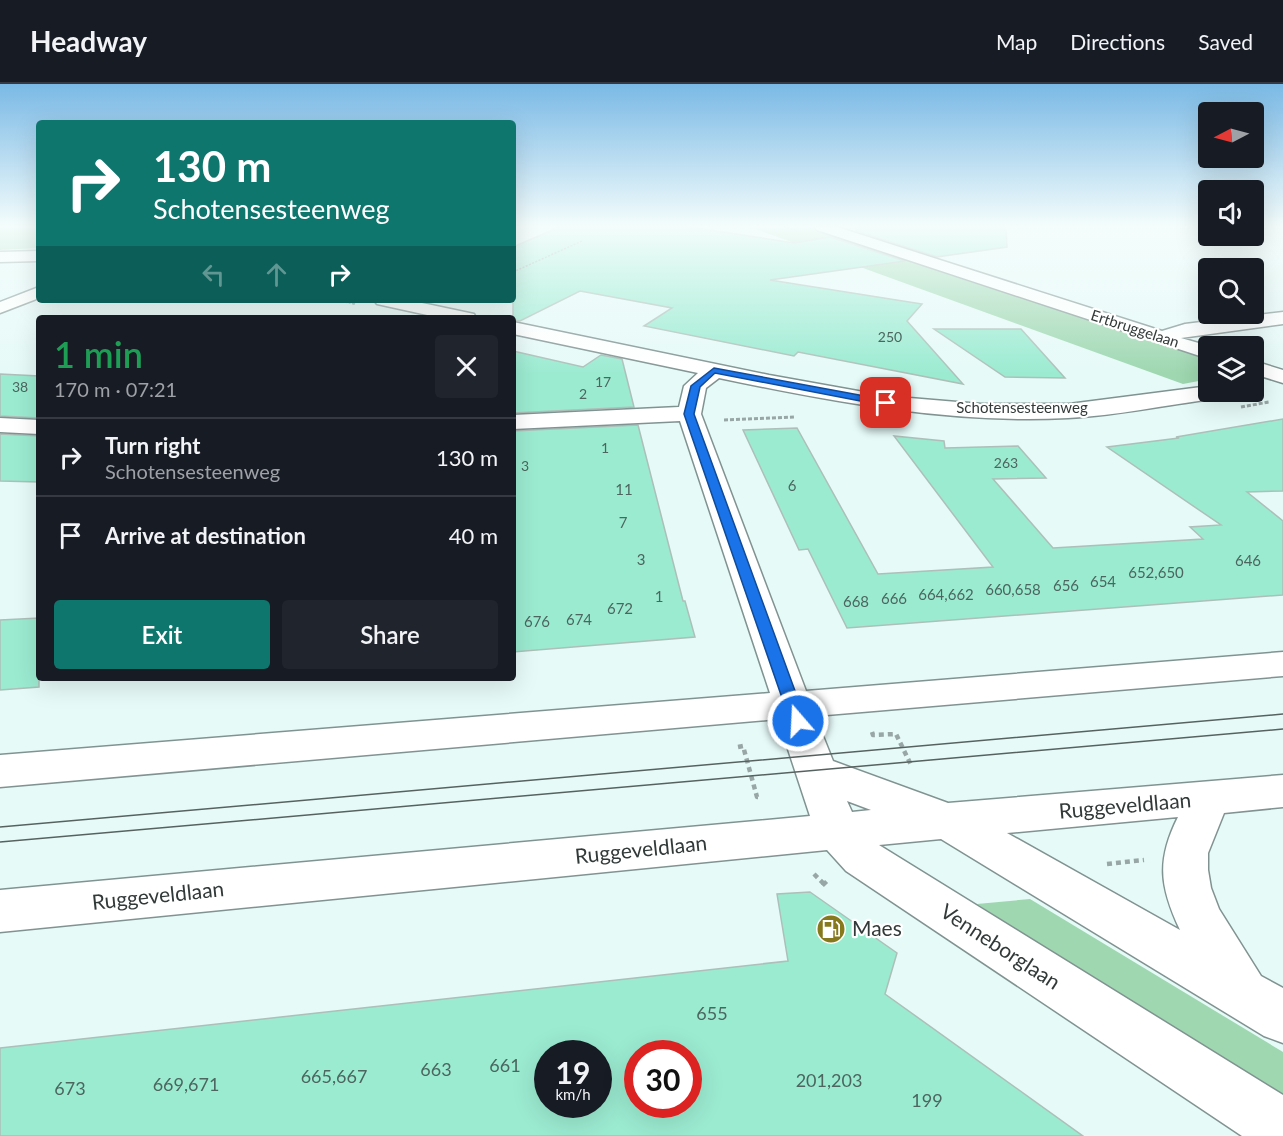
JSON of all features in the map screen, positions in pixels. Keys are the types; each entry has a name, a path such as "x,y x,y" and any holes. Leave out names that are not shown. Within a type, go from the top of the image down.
{"street":[{"name":"Ertbruggelaan","path":"972,276 1198,349"},
{"path":"0,308 36,293"},
{"path":"397,303 453,315"},
{"path":"1162,338 1185,330 1283,318"},
{"name":"Schotensesteenweg","path":"516,329 886,403 981,411 1069,411 1198,394"},
{"path":"516,422 691,420 695,386 714,370"},
{"path":"1264,370 1283,377"},
{"path":"1264,385 1283,382"},
{"name":"Venneborglaan","path":"691,420 814,771 817,833 862,858 1283,1129"},
{"path":"0,425 36,427"},
{"path":"0,771 1283,664"},
{"path":"814,771 949,822 1263,1005"},
{"name":"Ruggeveldlaan","path":"0,911 1283,791"},
{"path":"1210,798 1192,832 1185,856 1187,894 1263,1005"}],"path":[{"path":"691,420 716,424 714,420 796,417"},
{"path":"859,699 873,735 896,734 908,763 916,768"},
{"path":"715,711 722,748 743,746 758,797 782,796 817,833"},
{"path":"1096,866 1185,856"}],"green space":[{"path":"885,276 963,276 1198,353 1198,381 1183,384"},
{"path":"1030,899 1283,1052 1283,1102 977,904"}],"building":[{"path":"516,276 798,276 770,280 922,304 907,321 963,384 798,352 794,356 644,326 672,308 580,291 520,321 516,320 516,315 513,315 513,303 516,303"},
{"path":"934,329 1021,329 1065,378 1005,377"},
{"path":"516,352 583,367 601,355 622,359 634,407 516,413"},
{"path":"0,374 36,376 36,418 0,416"},
{"path":"1283,419 1283,491 1247,492 1283,521 1283,595 847,628 808,549 799,550 743,430 797,428 878,574 993,567 894,436 944,441 945,448 1018,446 1046,478 993,479 1053,548 1203,539 1190,527 1221,525 1107,447 1179,438 1176,437"},
{"path":"638,425 683,601 685,601 695,637 516,652 516,431"},
{"path":"0,434 36,436 36,482 0,481"},
{"path":"36,618 36,681 39,681 39,687 0,690 0,620"},
{"path":"810,892 897,953 885,994 1083,1136 0,1136 0,1048 788,961 777,894"}],"tram line":[{"path":"0,827 1283,714"},
{"path":"0,842 1283,729"}],"place":[{"name":"Maes","path":"831,929"}],"route":[{"path":"798,721 689,414 695,386 714,370 886,403"}]}
